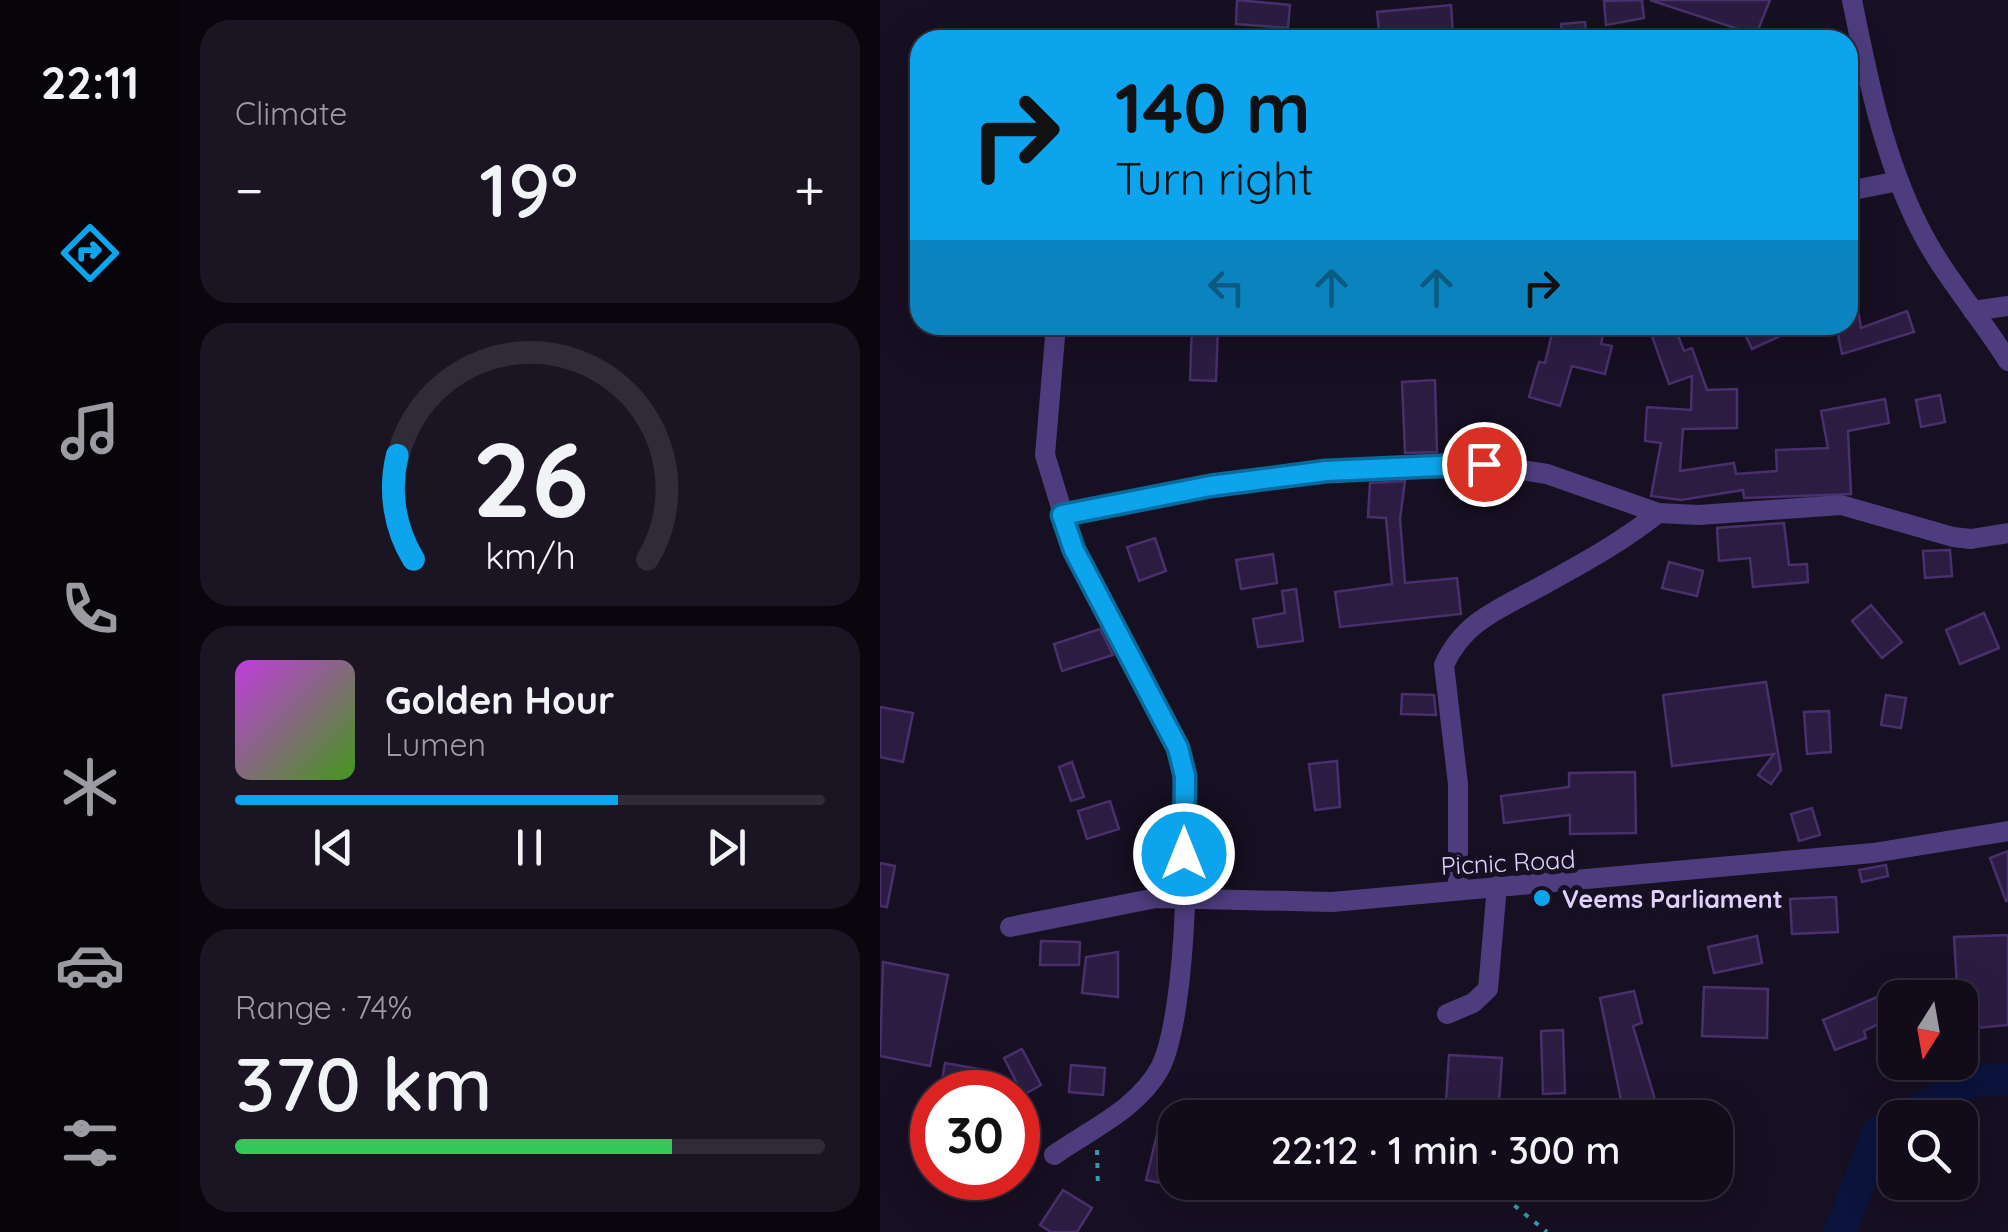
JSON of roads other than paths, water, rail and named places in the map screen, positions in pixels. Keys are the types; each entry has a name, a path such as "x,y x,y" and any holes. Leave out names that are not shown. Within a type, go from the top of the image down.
{"street":[{"path":"1852,0 1876,118 1920,230 2008,361"},
{"path":"1858,190 1899,181"},
{"path":"1973,311 2008,306"},
{"path":"1054,1155 1101,1126 1136,1096 1160,1068 1179,991 1186,898 1185,776 1178,748 1074,550 1044,455 1055,335"},
{"path":"1062,515 1210,486 1326,471 1484,464 1547,474 1658,512 1699,514 1840,505 1952,537 1971,540 2008,533"},
{"path":"1458,888 1458,784 1444,665 1451,648 1462,633 1499,606 1635,532 1658,512"},
{"name":"Picnic Road","path":"1010,927 1156,898 1332,902 1458,888 1594,882 1873,853 2008,831"},
{"path":"1446,1014 1473,1004 1488,990 1497,886"}],"waterway":[{"path":"1937,1100 1971,1081 2008,1079"},
{"path":"1840,1232 1878,1133"}],"place":[{"name":"Veems Parliament","path":"1542,898"}]}
